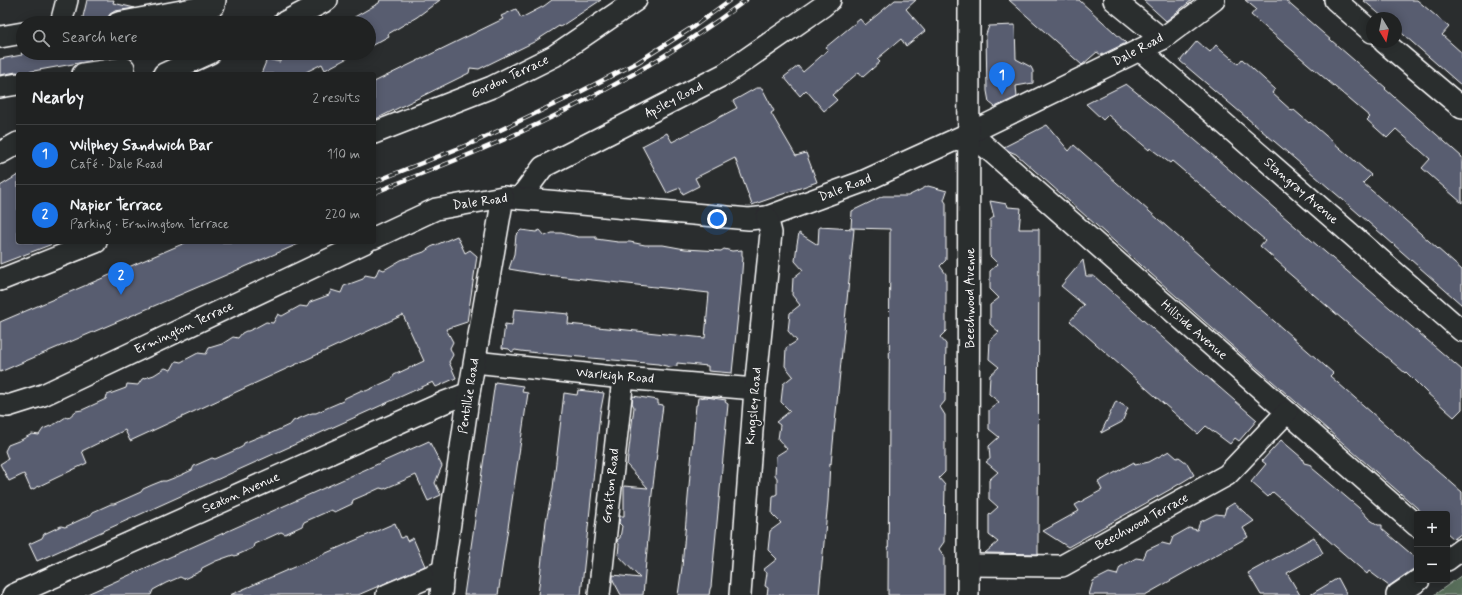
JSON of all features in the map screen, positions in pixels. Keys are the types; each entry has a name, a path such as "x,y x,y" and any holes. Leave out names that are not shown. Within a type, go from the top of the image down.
{"street":[{"path":"63,16 67,0"},
{"path":"296,16 327,0"},
{"name":"Gordon Terrace","path":"376,132 492,87 547,60 636,0"},
{"name":"Apsley Road","path":"512,198 543,167 725,74 830,0"},
{"name":"Beechwood Avenue","path":"968,595 970,133 969,0"},
{"path":"1114,0 1162,39"},
{"name":"Dale Road","path":"376,237 436,209 512,198 696,210 749,219 767,217 865,181 970,133 1162,39 1214,0"},
{"path":"1335,0 1366,27"},
{"path":"152,16 215,3"},
{"path":"0,37 16,34"},
{"path":"1391,48 1462,108"},
{"name":"Stangray Avenue","path":"1140,50 1462,331"},
{"path":"168,72 195,60"},
{"path":"97,72 124,68"},
{"path":"0,87 16,84"},
{"name":"Hillside Avenue","path":"970,133 1414,523"},
{"path":"0,153 16,144"},
{"name":"Pentillie Road","path":"441,595 443,571 469,393 512,198"},
{"name":"Kingsley Road","path":"740,595 755,389 771,233 767,217"},
{"path":"0,280 91,244"},
{"name":"Ermington Terrace","path":"0,405 8,406 43,395 362,244"},
{"name":"Warleigh Road","path":"475,362 623,378 755,389"},
{"name":"Grafton Road","path":"599,595 623,378"},
{"name":"Seaton Avenue","path":"12,595 445,402 469,393"},
{"name":"Beechwood Terrace","path":"969,565 1062,566 1227,475 1287,412"},
{"path":"387,595 443,571"},
{"path":"1397,595 1415,583"}],"green space":[{"path":"1462,575 1462,595 1434,595"}],"building":[{"path":"87,0 114,0 113,3 135,8 115,11 109,16 83,16"},
{"path":"380,0 440,0 417,17 388,34 389,36 376,43 376,16 356,16 379,3"},
{"path":"552,0 601,0 534,42 479,69 470,68 469,73 376,119 376,81 503,19 501,16 516,9 521,18"},
{"path":"895,0 916,0 906,9 925,31 906,46 901,39 877,59 880,62 863,77 859,72 832,95 837,100 824,111 806,90 800,96 784,77 798,66 803,72 828,50 826,47 860,19 865,25"},
{"path":"1009,0 1079,0 1126,43 1101,55 1097,52 1082,65"},
{"path":"1143,0 1192,0 1166,21"},
{"path":"1245,0 1285,0 1462,157 1462,203 1422,168 1430,159 1396,129 1387,138 1367,120 1370,117 1251,15 1256,9"},
{"path":"1363,0 1417,0 1449,27 1442,35 1462,53 1462,86 1402,33 1402,12 1377,12"},
{"path":"1015,25 1016,59 1031,67 1033,71 1033,83 1016,86 1017,97 995,107 989,102 987,91 986,34 989,26"},
{"path":"1197,41 1210,52 1216,45 1238,64 1242,59 1275,89 1272,93 1292,111 1294,110 1309,123 1310,122 1371,175 1363,183 1462,270 1462,305 1342,199 1180,61"},
{"path":"16,56 16,60 90,61 28,72 16,72 0,75 0,59"},
{"path":"267,60 280,62 281,60 344,60 325,70 322,64 306,72 262,72"},
{"path":"1126,84 1188,134 1462,370 1462,409 1454,417 1406,372 1405,373 1285,270 1286,269 1260,246 1265,240 1172,161 1170,163 1150,148 1149,150 1108,115 1103,120 1086,104"},
{"path":"756,88 762,88 774,111 771,113 796,156 806,153 817,182 752,205 735,158 695,178 699,186 683,194 680,188 667,193 642,146 667,133 672,142 737,108 733,101"},
{"path":"1047,125 1069,151 1074,145 1333,373 1330,376 1462,492 1462,533 1454,539 1450,536 1450,511 1421,511 1016,154 1004,147"},
{"path":"16,176 16,244 52,244 0,264 0,186"},
{"path":"928,186 947,191 944,200 946,203 946,260 940,266 946,274 946,331 940,337 946,344 945,401 940,407 945,415 945,472 939,478 945,485 944,542 939,549 944,556 944,595 888,595 890,229 851,228 852,211 883,196 908,196"},
{"path":"990,201 1007,204 1008,207 1021,208 1019,229 1039,229 1038,554 985,553 998,542 989,535 989,515 998,507 989,499 989,480 998,472 986,462 990,459 989,446 999,437 989,429 989,410 999,402 989,394 990,375 999,367 989,359 990,340 999,332 990,324 990,305 999,298 990,289 990,271 998,264 990,256 990,220 994,217"},
{"path":"819,227 854,229 831,464 830,463 819,595 767,595 768,588 765,586 767,573 763,570 777,559 768,550 770,531 781,523 772,514 773,496 777,494 777,478 775,475 776,456 787,449 778,439 780,425 776,422 790,411 781,402 783,384 793,376 785,366 786,348 797,341 788,331 790,313 800,305 792,295 793,278 803,270 795,261 797,244 799,233 818,245"},
{"path":"521,230 536,232 540,230 545,236 552,233 561,233 578,237 596,237 596,239 618,242 663,245 685,249 721,251 724,249 732,251 742,250 741,285 732,373 708,371 708,366 677,363 677,366 670,367 658,364 515,350 512,352 509,349 502,348 505,324 512,325 514,309 569,314 568,324 705,338 709,293 538,274 509,269 514,254 516,235"},
{"path":"457,236 465,253 470,250 477,256 467,322 446,329 453,342 450,348 453,355 449,362 456,378 436,387 433,382 37,561 29,544 42,538 44,534 61,526 65,527 91,515 93,512 141,492 143,489 152,485 179,476 192,470 194,466 212,458 215,459 229,453 242,447 244,443 261,436 265,436 291,424 293,421 343,401 345,398 362,390 366,391 392,379 394,375 424,361 403,315 130,441 125,430 82,451 87,463 31,490 24,474 9,481 0,464 8,459 5,451 8,445 32,434 39,435 43,429 66,417 68,418 76,411 82,410 106,399 107,395 126,388 127,384 138,385 142,379 154,375 165,368 171,370 176,361 181,362 198,353 206,354 209,348 222,344 233,337 238,338 242,333 266,322 273,323 278,314 282,316 300,306 307,307 310,302 329,295 331,290 341,293 344,286 363,279 365,275 375,277 379,268 384,270 401,260 424,252 431,247"},
{"path":"182,244 298,244 0,372 0,322"},
{"path":"1083,260 1086,276 1094,276 1257,420 1239,441 1235,438 1230,444 1206,426 1198,434 1070,321 1084,305 1061,286"},
{"path":"495,382 523,386 522,392 528,393 498,595 464,595"},
{"path":"578,390 604,393 600,414 581,595 538,595 546,521 553,488 564,393 577,395"},
{"path":"633,396 658,400 658,404 663,405 652,494 643,595 621,595 613,580 613,575 640,578 618,555 619,544 617,540 620,538 622,526 619,523 620,516 624,516 624,486 648,488 627,465 634,407 632,403"},
{"path":"706,397 726,400 725,402 728,404 711,587 709,595 678,595 682,567 696,405 698,398"},
{"path":"1116,401 1128,408 1122,422 1101,433"},
{"path":"1281,440 1302,458 1304,463 1312,465 1312,468 1359,508 1369,519 1378,525 1382,525 1382,529 1414,556 1414,569 1389,586 1369,571 1367,574 1273,492 1268,497 1251,482 1266,464 1262,461"},
{"path":"429,441 442,466 435,483 441,495 428,501 416,475 384,489 380,488 353,500 352,504 335,512 331,510 304,522 302,526 285,534 281,532 254,544 253,548 235,556 233,555 216,561 202,568 201,571 184,579 180,577 166,583 153,590 151,595 85,595"},
{"path":"1169,451 1177,458 1179,457 1187,463 1194,475 1068,547 1043,531 1079,511 1075,505 1102,490 1098,482 1134,462 1135,465 1149,462"},
{"path":"1234,503 1254,521 1243,528 1248,537 1145,595 1089,595 1093,581 1109,573 1117,575 1120,567 1136,558 1143,559 1147,550 1162,543 1170,545 1173,537 1189,528 1197,530 1200,522 1216,514 1224,515 1226,508"},
{"path":"395,523 401,538 405,536 407,541 413,538 425,566 358,595 230,595"},
{"path":"1314,537 1323,553 1287,573 1300,595 1261,595 1248,573"},
{"path":"1338,578 1347,595 1310,595"}],"railway":[{"path":"376,181 477,141 574,95 638,62 693,27 730,0"},
{"path":"376,192 515,135 584,101 651,64 683,44 746,0"}],"place":[{"name":"Wilphey Sandwich Bar","path":"1002,95"},
{"name":"Napier Terrace","path":"121,295"}]}
